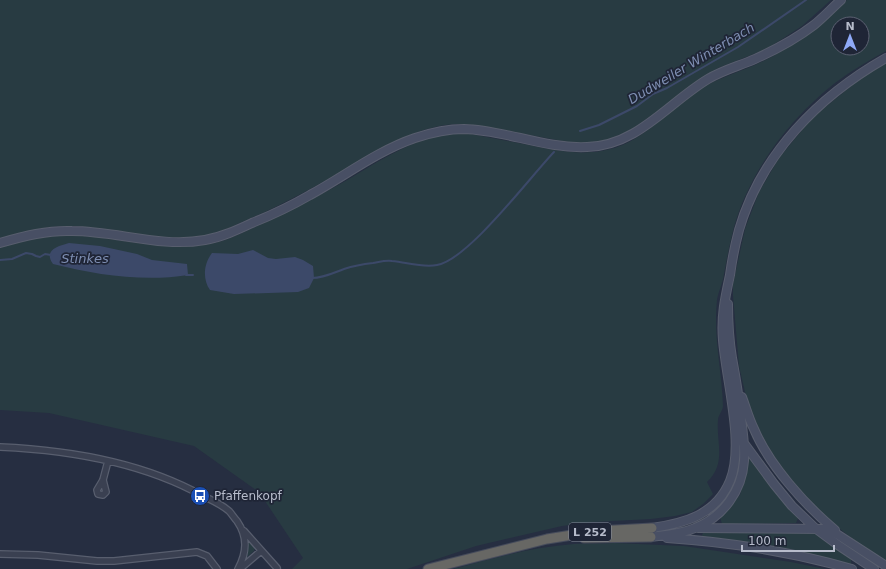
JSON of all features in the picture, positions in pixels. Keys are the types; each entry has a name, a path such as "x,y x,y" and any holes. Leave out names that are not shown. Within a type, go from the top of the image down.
{"highway":[{"name":"L 252","path":"428,569 529,543 613,537 651,532"}],"main road":[{"path":"0,242 44,232 73,230 164,242 192,242 214,238 233,232 304,199 391,148 415,138 452,129 481,131 565,147 601,146 615,143 629,137 688,92 705,81 730,68 754,60 797,36 814,25 841,0"},
{"path":"651,532 682,523 708,510 723,494 730,480 734,466 736,449 734,419 723,341 723,306 739,230 763,174 775,155 802,123 825,100 854,78 886,58"},
{"path":"651,532 670,534 694,528 705,523 726,506 734,495 742,477 744,444 730,337 728,283"},
{"path":"737,383 754,431 776,467 807,504 849,542"},
{"path":"734,419 744,444 792,506 815,528 874,569"},
{"path":"694,528 825,529 832,531 886,566"},
{"path":"651,532 757,548 825,561 852,569"}],"street":[{"path":"0,447 46,450 108,461 169,479 190,488 230,512 241,528 276,568"},
{"path":"104,480 108,461"},
{"path":"238,569 243,560 246,549 245,538 241,528"},
{"path":"238,569 260,551"},
{"path":"0,554 38,555 90,561 114,561 197,552 207,556 217,569"}],"shaded area":[{"path":"0,0 831,0 802,26 779,41 764,50 718,68 631,130 604,141 573,143 476,125 443,125 429,128 402,139 375,152 288,201 213,234 174,238 65,226 37,229 0,238"},
{"path":"847,0 886,0 886,51 847,74 818,97 802,113 773,148 761,166 741,206 734,227 717,300 716,327 723,406 718,420 719,460 717,468 707,482 713,494 692,512 651,519 593,522 562,526 476,546 407,569 292,569 303,558 259,492 194,446 49,413 0,410 0,247 44,237 62,235 91,236 170,246 209,244 231,238 298,207 401,149 433,137 449,134 466,133 547,149 574,152 592,152 615,148 640,136 681,102 700,89 715,81 768,59 815,28"},
{"path":"886,63 886,562 855,541 820,513 782,471 755,423 745,392 739,366 733,284 745,229 759,192 779,158 812,118 861,78"},
{"path":"750,456 799,516 796,523 722,524 720,517 740,495"},
{"path":"703,532 815,533 851,559 851,564 776,546 702,536"},
{"path":"250,542 254,548 254,551 247,557 248,543"},
{"path":"615,543 684,546 791,562 825,569 453,569 528,550 559,545"}],"water":[{"name":"Stinkes","path":"69,243 100,246 137,254 152,260 187,264 188,275 154,278 120,276 53,264 50,259 50,255 53,249"},
{"path":"253,250 268,258 276,259 295,257 313,266 314,278 309,288 298,292 234,294 210,290 207,286 205,271 207,261 212,253 238,254"}],"waterway":[{"name":"Dudweiler Winterbach","path":"580,131 599,125 637,106 653,94 667,88 738,47 806,0"},
{"name":"Dudweiler Winterbach","path":"312,278 324,276 355,266 382,261 431,266 450,260 465,249 481,234 554,152"},
{"name":"Dudweiler Winterbach","path":"0,260 12,259 26,253 40,257 45,254 51,255"},
{"name":"Dudweiler Winterbach","path":"186,275 193,275"}],"place":[{"name":"Pfaffenkopf","path":"200,496"}]}
